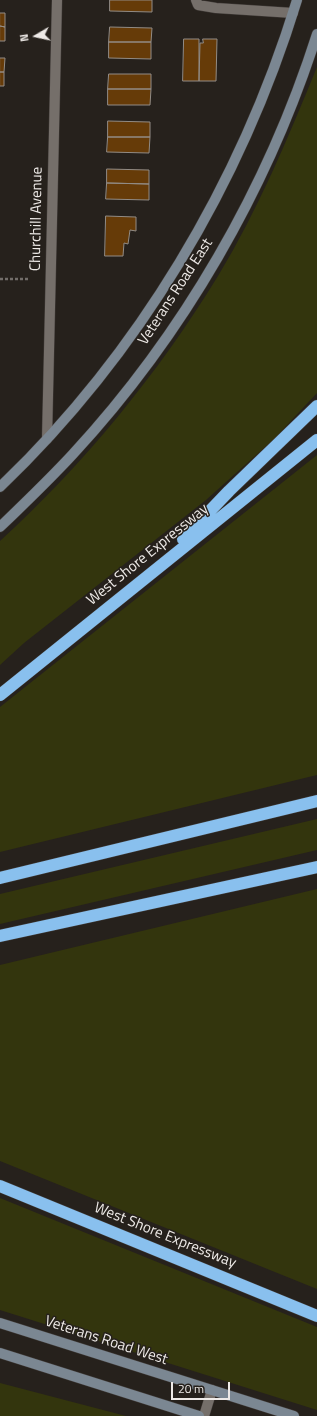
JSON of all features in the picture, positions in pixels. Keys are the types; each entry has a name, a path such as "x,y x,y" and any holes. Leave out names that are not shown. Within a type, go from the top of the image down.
{"highway":[{"path":"152,573 229,491 317,406"},
{"name":"West Shore Expressway","path":"0,695 317,440"},
{"path":"0,878 317,801"},
{"path":"0,936 317,867"},
{"name":"West Shore Expressway","path":"0,1186 317,1316"}],"street":[{"name":"Churchill Avenue","path":"47,439 57,0"},
{"path":"196,0 198,5 216,8 293,13"},
{"name":"Veterans Road East","path":"0,487 47,439 98,379 139,324 197,233 246,137 274,70 297,0"},
{"name":"Veterans Road East","path":"0,527 48,480 98,425 144,367 186,309 223,248 257,182 288,115 317,34"},
{"name":"Veterans Road West","path":"0,1324 294,1416"},
{"path":"0,1354 199,1416"},
{"path":"204,1416 212,1390"}],"path":[{"path":"0,279 29,280"}],"shaded area":[{"path":"317,67 317,393 274,439 206,500 24,643 0,665 0,541 31,512 90,449 145,383 195,312 233,251 259,200"},
{"path":"317,455 317,775 0,852 0,707"},
{"path":"317,819 317,850 0,924 0,894"},
{"path":"317,889 317,1289 0,1161 0,965"},
{"path":"0,1198 317,1327 317,1410 0,1310"},
{"path":"0,1383 126,1416 0,1416"}],"building":[{"path":"110,0 152,0 152,12 110,11"},
{"path":"0,13 5,13 5,27 0,26"},
{"path":"0,26 5,27 5,41 0,41"},
{"path":"110,27 152,28 151,42 109,42"},
{"path":"184,39 199,39 199,81 183,81"},
{"path":"203,39 217,39 216,81 199,81 200,43 203,43"},
{"path":"109,42 151,42 151,59 109,58"},
{"path":"0,58 5,58 4,72 0,72"},
{"path":"0,72 4,72 4,86 0,86"},
{"path":"109,74 151,74 151,89 108,89"},
{"path":"108,89 151,89 150,105 108,105"},
{"path":"108,121 150,122 150,137 108,137"},
{"path":"108,137 150,137 149,153 107,152"},
{"path":"107,169 149,170 149,184 107,183"},
{"path":"107,183 149,184 149,200 106,199"},
{"path":"106,216 136,217 136,231 130,230 128,244 124,243 123,256 105,256"}]}
